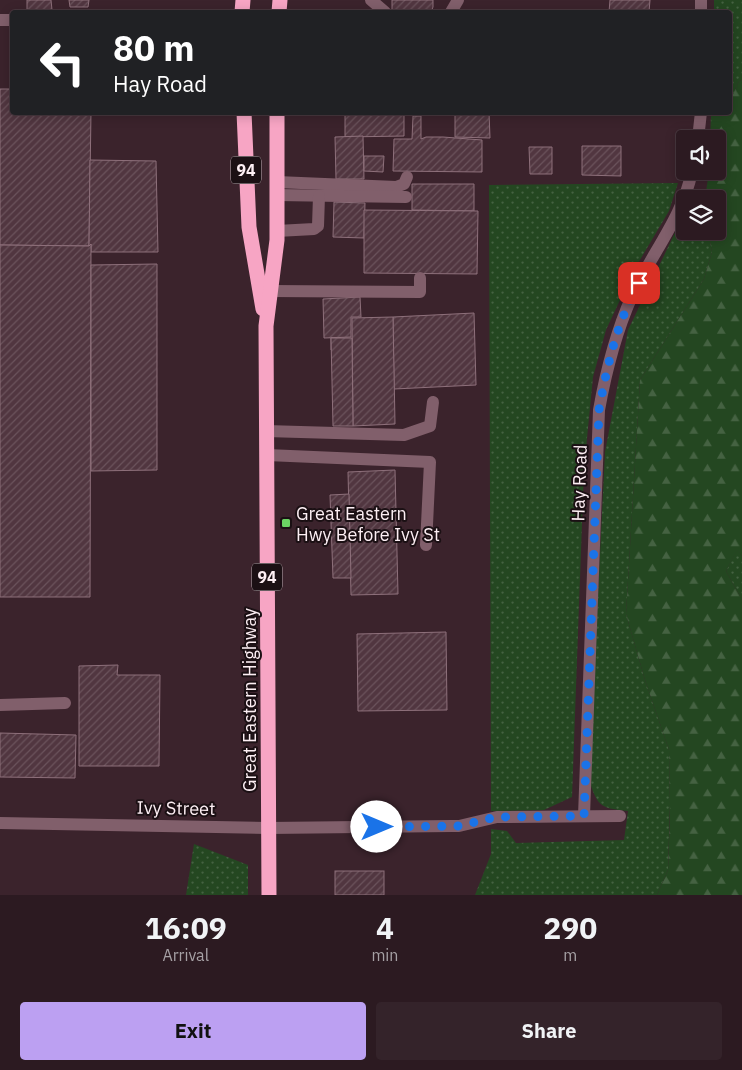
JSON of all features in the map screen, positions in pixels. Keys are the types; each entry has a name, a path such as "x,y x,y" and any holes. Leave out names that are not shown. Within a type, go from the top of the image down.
{"highway":[{"name":"Great Eastern Highway","path":"244,115 249,227 266,326"},
{"name":"Great Eastern Highway","path":"269,895 266,326 277,231 277,115"}],"street":[{"path":"371,0 383,10"},
{"path":"699,130 701,115"},
{"path":"277,188 396,187 404,184 407,177"},
{"name":"Hay Road","path":"584,816 599,410 608,362 618,331 633,295 678,210 689,180"},
{"path":"277,188 319,196 406,197"},
{"path":"277,231 314,229 318,226 319,196"},
{"path":"270,291 420,292 420,278"},
{"path":"266,431 404,436 430,426 433,402"},
{"path":"267,456 430,462 426,545"},
{"path":"0,705 65,704"},
{"name":"Ivy Street","path":"0,822 268,828 459,826 496,817 620,816"}],"green space":[{"path":"714,0 742,0 742,80 739,81 732,97 732,10 714,10"},
{"path":"742,80 742,556 737,550 726,571 742,600 742,895 657,895 668,870 670,815 669,750 645,680 626,614 640,380 704,279 712,252 710,240 726,240 726,190 706,190 708,180 726,180 726,130 710,130 711,116 732,115 732,97 739,81"},
{"path":"678,183 669,211 634,270 606,330 593,377 584,469 572,797 544,810 491,811 489,185"},
{"path":"676,231 676,240 710,240 712,252 704,279 640,380 626,614 645,680 669,750 668,870 657,895 475,895 491,854 491,829 507,831 516,843 624,840 628,811 611,809 601,804 595,796 589,780 605,452 628,330"},
{"path":"737,549 742,556 742,600 726,571"},
{"path":"194,844 248,865 248,895 186,895"}],"building":[{"path":"27,0 51,0 52,10 27,10"},
{"path":"69,0 89,0 88,7 70,7"},
{"path":"392,0 433,0 432,10 392,10"},
{"path":"610,0 650,0 649,10 609,10"},
{"path":"0,89 10,89 10,115 91,115 89,246 0,245"},
{"path":"345,115 404,115 404,136 345,137"},
{"path":"455,115 489,115 490,138 455,137"},
{"path":"413,116 421,116 421,139 426,137 443,137 482,140 482,172 393,171 394,139 412,139"},
{"path":"363,136 364,179 336,179 335,137"},
{"path":"582,146 621,146 621,176 582,175"},
{"path":"529,147 552,147 552,174 530,174"},
{"path":"364,156 384,156 383,172 364,171"},
{"path":"90,160 156,161 158,252 91,252 91,244 89,246"},
{"path":"412,184 474,184 474,211 412,210"},
{"path":"334,202 365,203 364,238 333,237"},
{"path":"364,210 478,211 477,274 364,273"},
{"path":"91,244 90,597 0,597 0,245 89,246"},
{"path":"157,264 157,470 91,471 91,265"},
{"path":"360,297 361,317 351,317 351,337 324,338 323,299"},
{"path":"474,313 476,385 394,389 393,317"},
{"path":"393,317 395,424 353,426 352,318"},
{"path":"331,338 341,338 341,349 331,350"},
{"path":"331,338 352,338 353,426 333,426"},
{"path":"395,470 398,594 351,595 348,472"},
{"path":"349,494 351,578 333,578 330,495"},
{"path":"446,632 447,710 358,711 357,634"},
{"path":"118,665 117,675 160,675 159,766 79,766 79,666"},
{"path":"0,733 76,735 75,778 0,777"},
{"path":"335,871 384,871 384,895 335,895"}],"place":[{"name":"Great Eastern Hwy Before Ivy St","path":"286,523"}],"route":[{"path":"377,827 459,826 496,817 584,816 599,410 608,362 618,331 639,283"}]}
